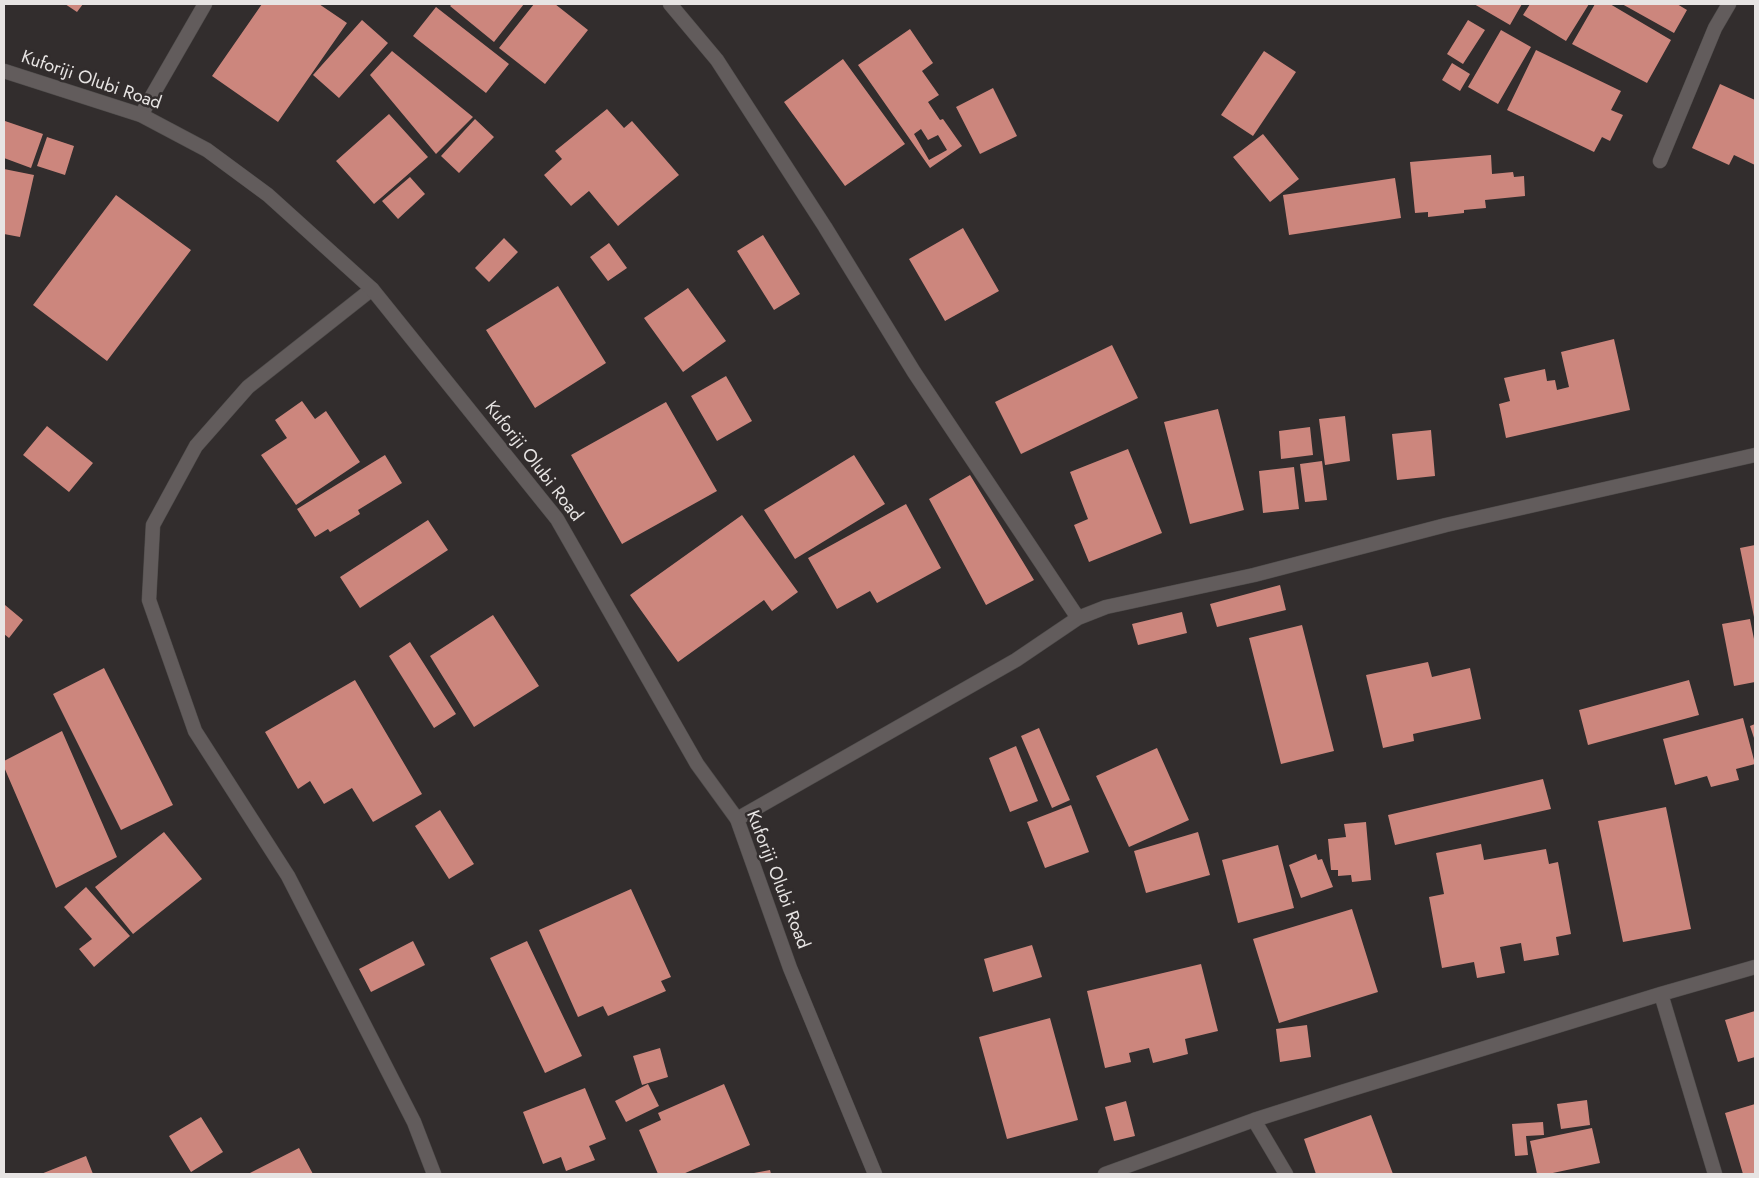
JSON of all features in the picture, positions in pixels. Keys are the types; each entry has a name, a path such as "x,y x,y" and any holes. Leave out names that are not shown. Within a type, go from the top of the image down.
{"street":[{"path":"141,115 205,4"},
{"path":"670,4 717,60 825,226 914,372 1078,618"},
{"path":"1660,162 1715,28 1729,4"},
{"name":"Kuforiji Olubi Road","path":"4,71 141,115 208,150 261,189 372,289 557,519 698,764 737,819 790,968 875,1174"},
{"path":"372,289 248,387 196,446 153,525 149,600 195,731 288,876 414,1122 434,1174"},
{"path":"737,819 1016,660 1078,618 1106,607 1254,575 1446,525 1755,455"},
{"path":"1105,1174 1254,1120 1661,994 1755,967"},
{"path":"1661,994 1715,1174"},
{"path":"1254,1120 1286,1174"}],"building":[{"path":"65,4 83,4 77,12"},
{"path":"262,4 319,4 347,23 278,122 212,76"},
{"path":"452,4 524,4 494,42 450,6"},
{"path":"534,4 555,4 588,30 545,84 499,48"},
{"path":"1474,4 1522,4 1510,25"},
{"path":"1530,4 1589,4 1566,41 1523,15"},
{"path":"1595,4 1610,4 1671,40 1647,83 1572,44"},
{"path":"1622,4 1677,4 1687,10 1674,33"},
{"path":"436,7 509,64 486,93 413,36"},
{"path":"362,20 388,43 339,98 313,75"},
{"path":"1468,20 1485,30 1463,64 1447,54"},
{"path":"910,29 933,63 922,71 939,95 928,102 940,120 943,119 962,146 930,168 858,65","holes":["921,129 928,140 938,135 947,150 929,160 914,134"]},
{"path":"1501,30 1531,47 1498,104 1468,87"},
{"path":"1536,50 1621,91 1611,110 1623,115 1610,141 1602,137 1594,152 1507,110"},
{"path":"392,51 473,117 436,154 370,75"},
{"path":"1264,51 1296,72 1253,136 1221,115"},
{"path":"843,59 905,144 845,186 784,102"},
{"path":"1452,63 1470,74 1460,91 1442,80"},
{"path":"1720,84 1755,100 1755,165 1734,155 1729,165 1692,148"},
{"path":"993,88 1017,136 980,154 956,107"},
{"path":"607,109 624,128 632,121 679,175 618,226 589,191 571,206 544,175 562,159 555,151"},
{"path":"389,114 428,157 374,204 336,161"},
{"path":"475,119 494,137 459,173 441,156"},
{"path":"5,121 43,134 31,168 4,158"},
{"path":"1263,134 1299,179 1270,202 1233,157"},
{"path":"47,137 74,146 65,175 37,166"},
{"path":"1491,155 1492,174 1513,172 1514,177 1524,176 1525,196 1485,200 1486,208 1464,210 1464,213 1428,217 1428,212 1415,213 1410,162"},
{"path":"4,169 34,175 20,237 4,234"},
{"path":"410,177 425,194 398,219 382,201"},
{"path":"1395,178 1401,218 1289,235 1283,195"},
{"path":"116,195 191,250 107,361 33,305"},
{"path":"963,228 999,291 945,321 909,259"},
{"path":"763,235 800,294 774,310 737,251"},
{"path":"504,238 518,252 489,282 475,268"},
{"path":"609,243 627,268 608,281 590,257"},
{"path":"558,286 606,363 535,408 486,330"},
{"path":"688,288 726,341 683,372 644,318"},
{"path":"1614,339 1630,410 1506,438 1499,404 1510,401 1504,378 1545,369 1547,381 1555,380 1557,390 1569,387 1561,352"},
{"path":"1112,345 1138,398 1021,454 995,402"},
{"path":"726,376 752,421 717,441 691,396"},
{"path":"302,401 315,419 326,411 360,462 296,505 261,455 287,438 275,420"},
{"path":"666,402 717,491 622,544 571,455"},
{"path":"1218,409 1244,510 1190,524 1164,422"},
{"path":"1345,416 1350,461 1325,465 1319,419"},
{"path":"47,426 93,463 69,492 23,455"},
{"path":"1310,427 1313,455 1281,459 1279,431"},
{"path":"1431,430 1435,476 1397,480 1392,434"},
{"path":"1128,449 1162,533 1089,562 1074,525 1088,519 1070,472"},
{"path":"385,455 402,483 358,510 360,514 330,532 328,529 315,537 297,509"},
{"path":"854,455 885,504 795,559 764,510"},
{"path":"1322,461 1327,500 1305,502 1300,464"},
{"path":"1294,467 1299,509 1263,513 1259,471"},
{"path":"970,475 1034,580 986,605 929,499"},
{"path":"906,504 941,568 877,603 870,591 837,609 808,558"},
{"path":"742,515 798,592 772,611 764,600 678,662 630,595"},
{"path":"428,520 448,550 360,608 340,577"},
{"path":"1755,545 1755,617 1754,617 1740,548"},
{"path":"1280,585 1286,610 1217,627 1210,604"},
{"path":"5,605 23,620 9,638 4,634"},
{"path":"1182,612 1187,633 1138,645 1132,624"},
{"path":"493,615 539,686 474,727 430,656"},
{"path":"1750,619 1755,644 1755,682 1734,686 1722,624"},
{"path":"1302,625 1334,751 1281,764 1249,638"},
{"path":"410,642 456,714 434,728 389,656"},
{"path":"1428,662 1432,677 1470,668 1481,719 1413,734 1414,741 1383,748 1366,675"},
{"path":"104,668 173,805 121,830 53,694"},
{"path":"355,680 422,794 373,822 352,788 324,804 310,781 298,789 265,732"},
{"path":"1689,680 1699,715 1588,745 1579,710"},
{"path":"1743,718 1755,764 1736,769 1739,780 1711,787 1707,776 1675,785 1663,739"},
{"path":"1755,724 1755,741 1750,726"},
{"path":"1039,728 1070,800 1052,808 1021,736"},
{"path":"62,731 117,857 56,888 4,767 4,761"},
{"path":"1016,746 1038,801 1010,812 989,758"},
{"path":"1157,748 1189,820 1129,847 1096,776"},
{"path":"1543,779 1551,809 1395,845 1388,815"},
{"path":"1071,805 1089,852 1045,868 1027,822"},
{"path":"1666,807 1691,929 1623,942 1598,821"},
{"path":"440,810 474,864 449,879 415,826"},
{"path":"1366,822 1371,880 1352,882 1351,875 1338,876 1338,870 1331,870 1328,839 1346,837 1344,824"},
{"path":"164,832 202,879 133,934 95,887"},
{"path":"1198,832 1210,875 1146,893 1134,851"},
{"path":"1481,844 1484,860 1546,849 1549,864 1558,862 1571,934 1556,937 1559,955 1524,961 1521,943 1500,947 1505,973 1477,978 1474,962 1442,968 1429,897 1444,894 1436,853"},
{"path":"1278,845 1294,908 1238,923 1222,860"},
{"path":"1316,854 1318,860 1322,859 1333,887 1301,898 1289,865"},
{"path":"86,887 130,936 94,967 79,949 92,939 64,907"},
{"path":"631,889 671,977 661,981 666,991 608,1016 603,1006 578,1017 539,930"},
{"path":"1352,909 1378,992 1279,1023 1253,939"},
{"path":"413,941 425,965 371,992 359,969"},
{"path":"527,941 582,1056 545,1073 490,958"},
{"path":"1032,945 1042,977 993,992 984,959"},
{"path":"1201,964 1218,1031 1185,1039 1188,1054 1153,1063 1149,1048 1129,1053 1131,1062 1105,1068 1087,991"},
{"path":"1755,1011 1755,1057 1738,1062 1725,1020"},
{"path":"1050,1018 1078,1120 1007,1139 979,1037"},
{"path":"1307,1025 1311,1057 1280,1062 1276,1029"},
{"path":"660,1048 668,1077 642,1085 633,1056"},
{"path":"648,1084 659,1106 626,1122 615,1101"},
{"path":"724,1084 750,1145 683,1174 658,1174 639,1130 661,1120 658,1113"},
{"path":"585,1088 606,1139 589,1146 595,1160 566,1171 561,1157 543,1164 523,1112"},
{"path":"1587,1100 1590,1125 1561,1129 1557,1104"},
{"path":"1126,1101 1135,1136 1114,1141 1105,1107"},
{"path":"1755,1104 1755,1174 1743,1174 1725,1113"},
{"path":"1371,1115 1393,1174 1316,1174 1304,1139"},
{"path":"201,1117 223,1152 191,1172 169,1136"},
{"path":"1543,1122 1544,1135 1526,1136 1528,1155 1515,1156 1512,1124"},
{"path":"1592,1128 1600,1163 1548,1174 1537,1174 1530,1141"},
{"path":"299,1148 313,1174 248,1174"},
{"path":"86,1156 93,1174 41,1174"},
{"path":"770,1170 771,1174 754,1174 754,1173"}]}
